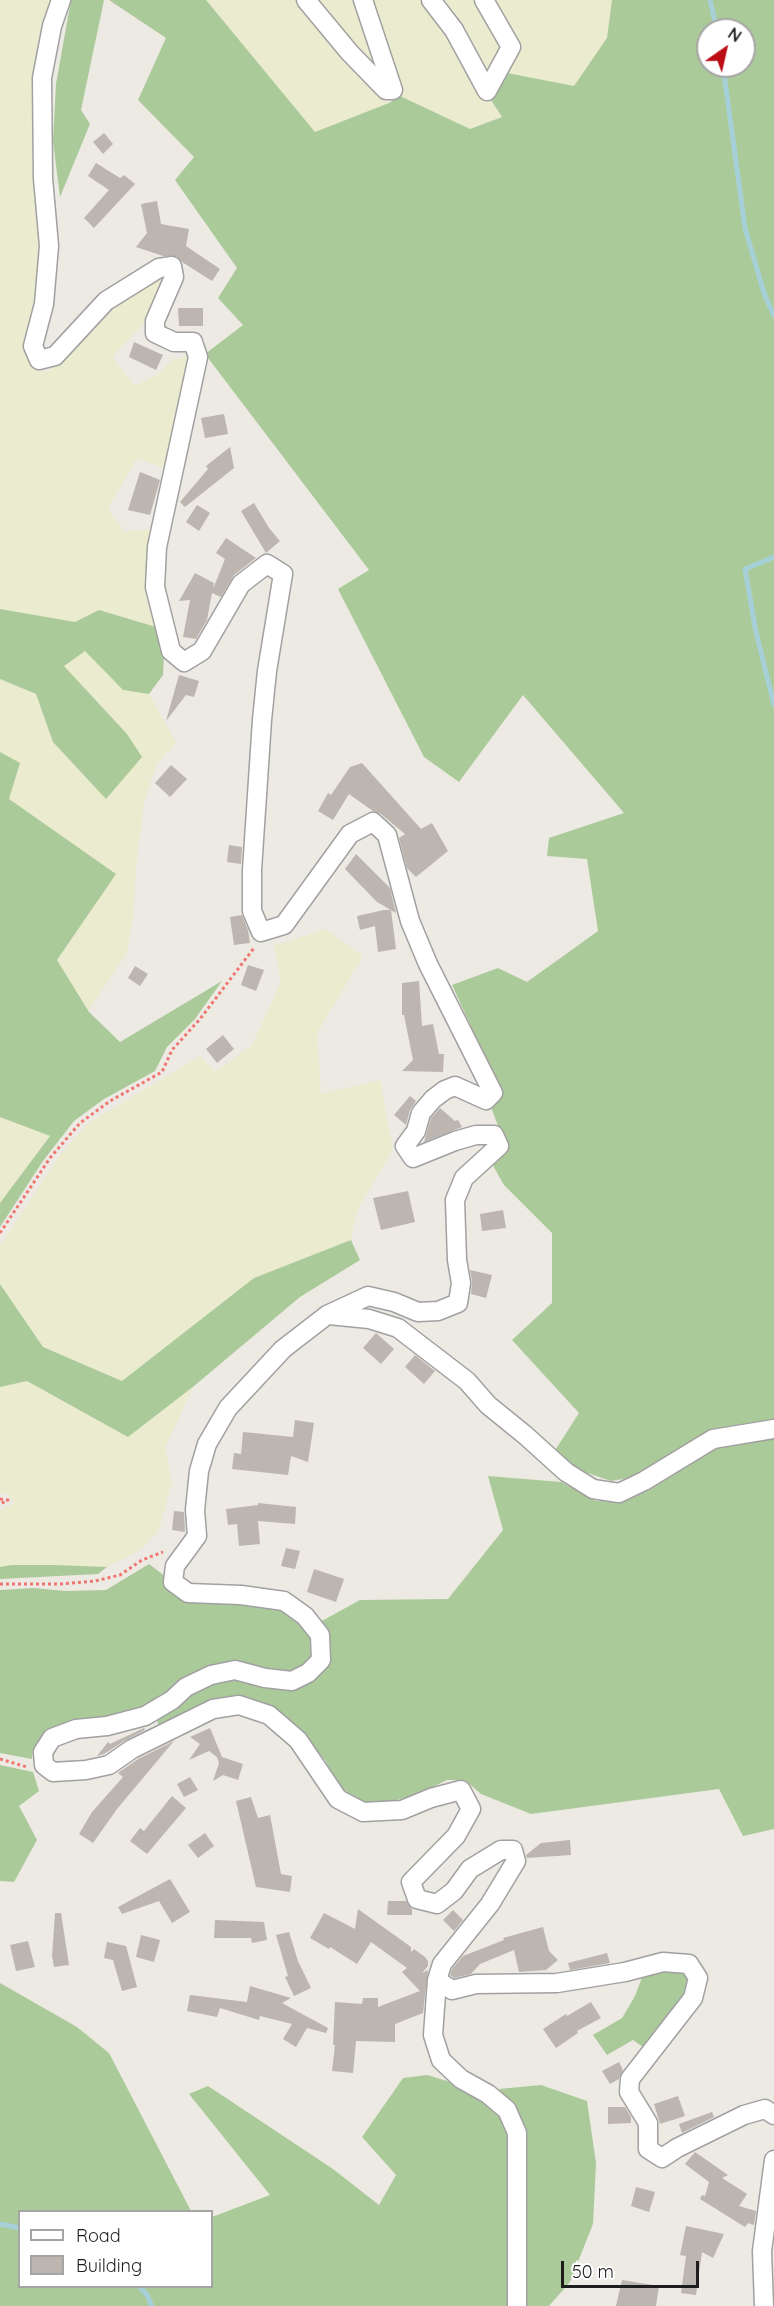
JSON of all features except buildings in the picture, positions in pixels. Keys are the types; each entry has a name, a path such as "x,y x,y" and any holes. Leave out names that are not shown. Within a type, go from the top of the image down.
{"street":[{"path":"61,0 52,26 42,78 43,178 48,246 44,304 33,346 39,360 55,356 106,301 159,268 172,266 174,277 155,321 155,333 174,342 193,342 198,357 157,547 155,587 171,651 184,662 202,651 241,584 267,564 283,574 266,681 252,870 252,911 261,932 284,925 350,834 373,822 387,836 410,921 428,964 493,1092 486,1100 455,1086 445,1090 433,1099 421,1113 416,1131 405,1146 413,1158 476,1135 494,1135 499,1146 464,1178 455,1200 457,1260 461,1283 458,1303 438,1311 418,1312 394,1302 368,1296 327,1315 283,1349 228,1408 207,1443 199,1471 195,1510 197,1536 176,1566 173,1582 188,1593 241,1595 284,1601 305,1616 320,1635 321,1660 308,1673 292,1680 265,1678 235,1671 211,1675 186,1687 172,1700 145,1716 107,1726 76,1729 52,1738 43,1752 44,1765 53,1772 86,1770 108,1765 132,1749 213,1709 239,1705 269,1714 298,1740 338,1799 363,1812 402,1810 431,1798 461,1790 471,1809 456,1836 411,1882 417,1899 437,1904 454,1891 470,1869 501,1850 513,1850 516,1861 490,1904 442,1964 437,1980 434,2036 441,2060 461,2079 488,2094 507,2110 517,2133 518,2306"},
{"path":"306,0 350,53 386,90 393,90 363,0"},
{"path":"431,0 454,30 487,91 511,47 484,0"},
{"path":"327,1315 369,1319 398,1328 467,1382 488,1405 566,1472 593,1488 619,1492 644,1481 713,1439 774,1429"},
{"path":"437,1980 452,1990 477,1984 557,1983 625,1972 663,1962 689,1965 698,1978 693,1998 630,2079 629,2092 648,2123 648,2150 662,2158 744,2115 765,2109 774,2115"},
{"path":"764,2306 762,2251 774,2160"}],"path":[{"path":"0,1233 50,1158 80,1123 110,1101 162,1072 172,1050 200,1019 254,949 261,932"},
{"path":"0,1499 8,1500 0,1504"},
{"path":"0,1584 60,1584 94,1581 120,1575 142,1560 169,1550"},
{"path":"0,1760 31,1768 44,1765"}],"green space":[{"path":"0,0 58,0 48,29 43,254 29,357 36,370 47,372 110,310 161,274 167,278 147,321 112,357 135,386 160,373 172,359 180,359 193,351 166,469 137,458 108,509 125,532 158,528 156,627 99,610 75,622 0,609"},
{"path":"71,0 104,0 81,110 90,124 60,197 53,141 56,84"},
{"path":"109,0 206,0 315,132 389,103 400,96 470,129 502,117 489,97 507,73 574,86 607,38 612,0 774,0 774,1421 755,1422 709,1431 635,1477 611,1481 579,1470 554,1452 579,1413 512,1340 552,1303 552,1233 504,1185 492,1164 506,1147 491,1107 492,1072 452,985 498,968 527,982 598,931 587,859 547,856 549,838 624,813 523,695 459,782 424,757 338,589 369,570 205,354 243,325 218,298 237,268 175,180 194,157 138,100 166,38"},
{"path":"206,0 298,0 343,55 389,103 315,133"},
{"path":"316,0 358,0 385,81"},
{"path":"370,0 423,0 449,33 464,62 502,117 470,129 400,96 389,54"},
{"path":"437,0 480,0 506,47 487,84"},
{"path":"491,0 612,0 607,38 574,87 507,73"},
{"path":"0,609 75,622 99,610 156,627 164,654 163,675 149,694 123,690 85,651 64,666 127,734 142,757 106,799 53,742 36,694 0,679"},
{"path":"85,650 123,690 149,694 176,743 157,764 145,798 137,857 133,920 127,953 88,1011 57,960 116,874 8,799 20,764 0,752 0,679 36,694 53,742 142,757 127,734 64,666"},
{"path":"0,752 20,763 9,799 116,874 57,960 89,1012 120,1042 222,981 195,1019 167,1047 155,1071 104,1099 74,1121 43,1161 0,1227 0,1203 50,1136 0,1117"},
{"path":"325,929 363,956 317,1033 321,1094 380,1080 393,1149 357,1211 351,1240 254,1278 122,1381 43,1347 0,1284 0,1246 57,1159 87,1124 200,1056 215,1072 252,1045 281,982 274,946"},
{"path":"0,1117 50,1136 0,1203"},
{"path":"351,1240 360,1260 300,1297 194,1386 128,1437 27,1381 0,1387 0,1284 43,1347 122,1381 254,1278"},
{"path":"27,1381 128,1437 194,1386 165,1447 172,1482 159,1530 140,1550 107,1567 11,1565 0,1567 0,1510 15,1503 7,1494 0,1493 0,1387"},
{"path":"774,1437 774,1829 743,1836 719,1789 531,1814 481,1794 465,1780 447,1780 416,1795 388,1802 361,1803 339,1786 325,1760 277,1709 257,1701 234,1698 159,1728 156,1715 193,1690 227,1678 271,1687 315,1675 320,1622 360,1600 448,1599 503,1530 488,1476 561,1482 596,1501 626,1501 651,1489 719,1444"},
{"path":"149,1564 166,1577 170,1588 286,1608 315,1639 314,1656 303,1667 288,1673 230,1663 143,1710 46,1734 33,1750 32,1759 0,1753 0,1590 34,1588 65,1591 106,1590"},
{"path":"11,1565 107,1567 98,1574 0,1579 0,1567"},
{"path":"0,1765 33,1772 39,1791 19,1806 37,1840 14,1882 0,1881"},
{"path":"687,1968 694,1980 647,2050 633,2040 607,2055 593,2035 622,2018 635,1996 644,1972"},
{"path":"0,1983 77,2027 109,2053 190,2210 18,2210 18,2288 213,2288 213,2217 270,2195 189,2094 208,2086 333,2169 379,2205 396,2175 362,2137 403,2078 427,2075 457,2084 507,2117 514,2137 514,2306 0,2306"},
{"path":"541,2085 587,2101 596,2163 593,2224 570,2282 549,2306 523,2306 510,2104 499,2089"}],"waterway":[{"path":"710,0 714,18"},
{"path":"725,78 745,228 764,293 774,316"},
{"path":"774,557 745,569 756,632 774,705"},
{"path":"0,2224 18,2228"},
{"path":"141,2288 152,2306"}]}
